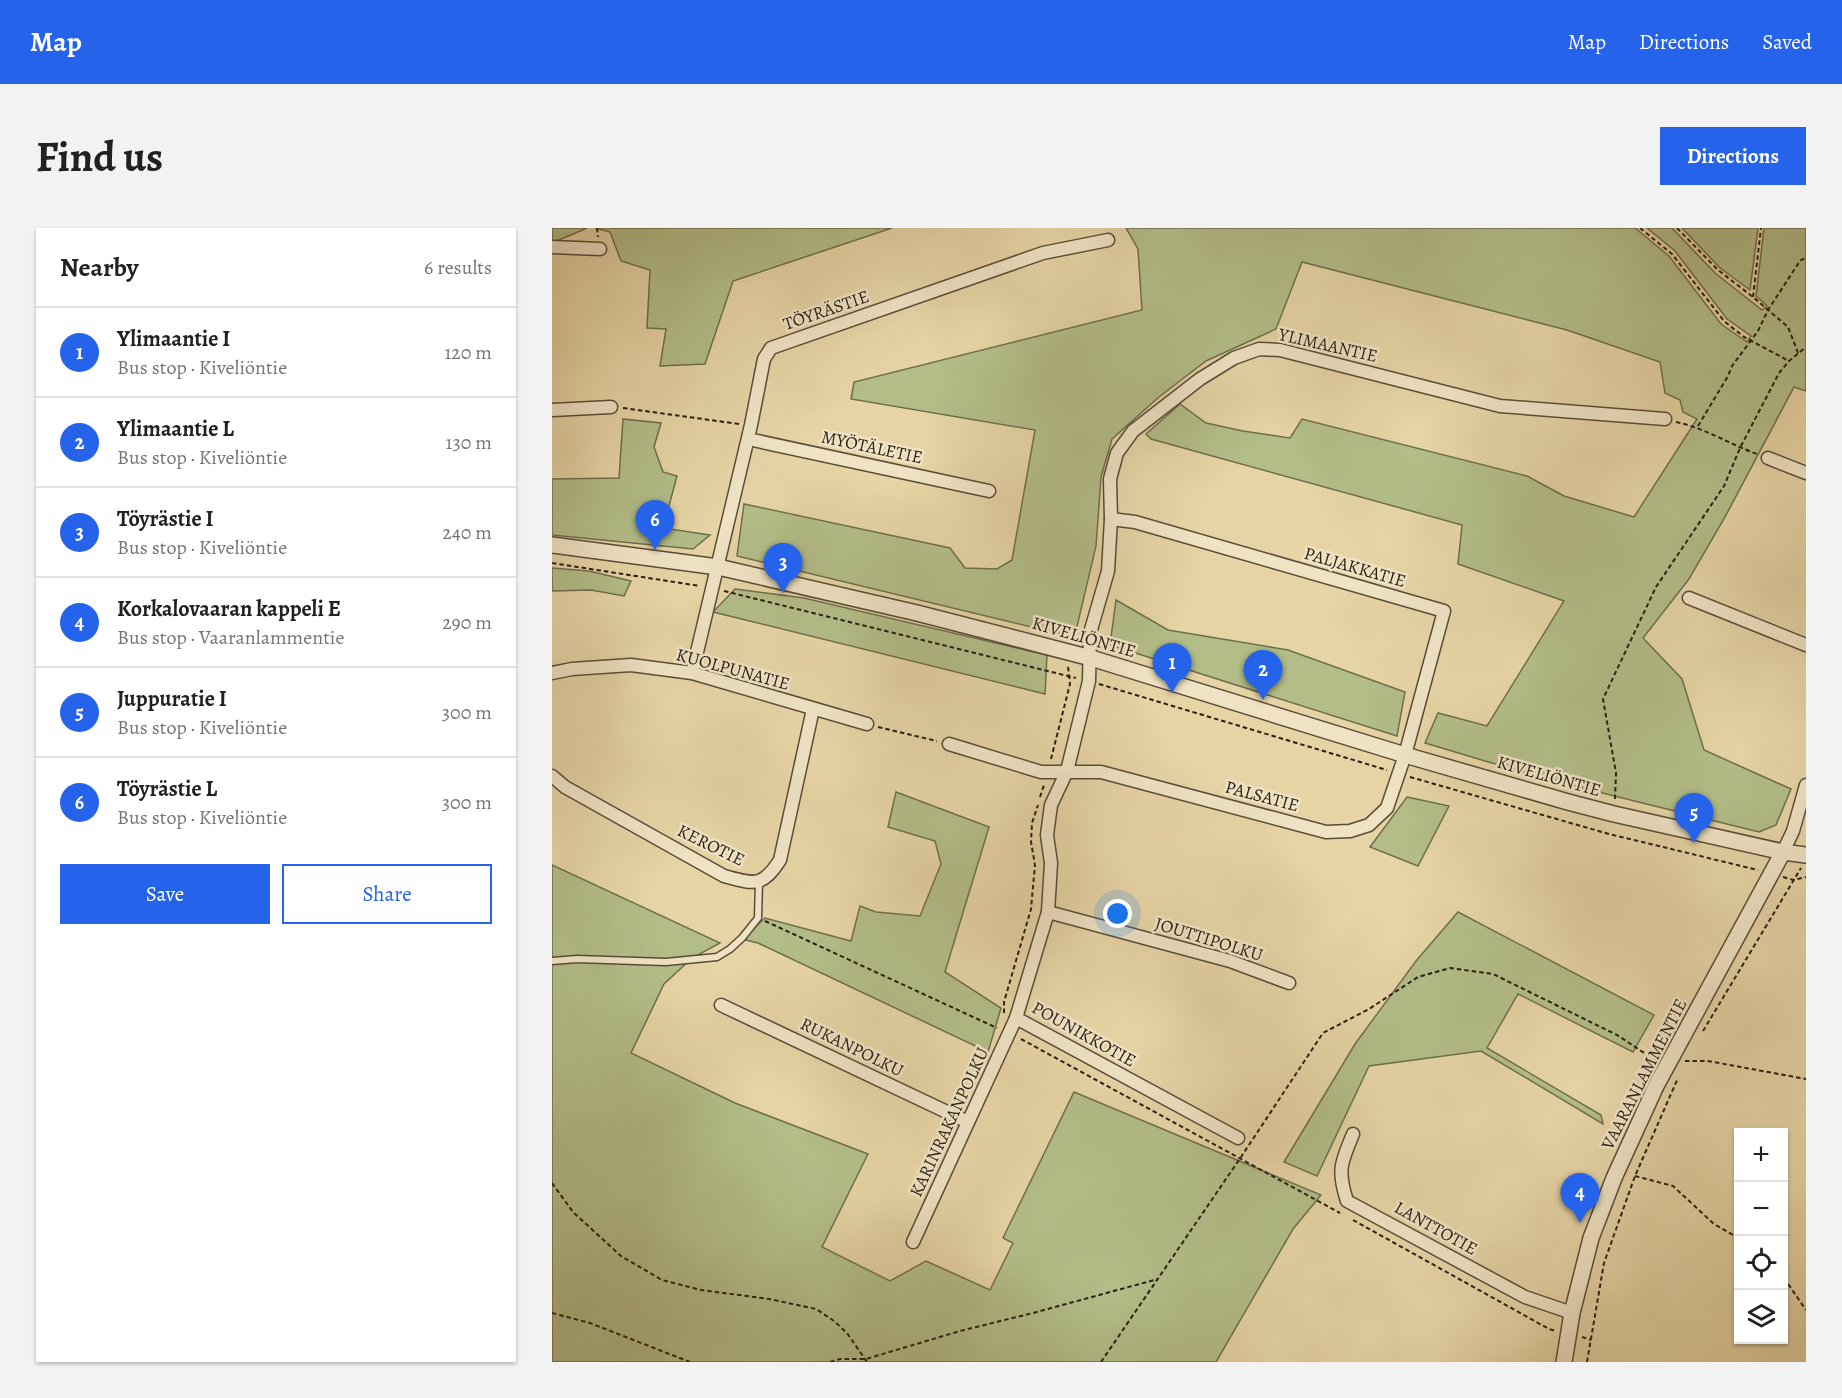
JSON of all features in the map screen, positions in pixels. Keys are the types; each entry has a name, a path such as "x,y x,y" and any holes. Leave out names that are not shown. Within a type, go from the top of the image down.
{"street":[{"name":"TÖYRÄSTIE","path":"692,673 748,439 764,359 771,348 1043,254 1108,240"},
{"path":"552,248 600,249"},
{"name":"YLIMAANTIE","path":"1091,658 1090,633 1108,571 1111,519 1110,479 1118,453 1133,431 1200,379 1234,358 1259,349 1280,350 1500,406 1665,419"},
{"path":"552,410 611,407"},
{"name":"MYÖTÄLETIE","path":"748,439 989,491"},
{"path":"1768,458 1806,473"},
{"name":"PALJAKKATIE","path":"1111,519 1135,522 1444,611 1405,754"},
{"name":"KIVELIÖNTIE","path":"552,545 718,567 917,613 1091,658 1405,754 1614,814 1783,852 1805,854"},
{"path":"1689,598 1806,645"},
{"name":"POUNIKKOTIE","path":"1091,658 1089,681 1066,771 1051,805 1047,836 1051,863 1048,912 1016,1018 1238,1138"},
{"name":"KUOLPUNATIE","path":"552,673 572,669 631,666 692,673 867,724"},
{"name":"KEROTIE","path":"552,776 565,787 724,876 745,882 759,882 771,873 780,860 813,709"},
{"name":"PALSATIE","path":"950,744 1041,772 1101,772 1326,832 1350,831 1369,825 1387,808 1405,754"},
{"path":"1783,852 1793,831 1806,785"},
{"name":"VAARANLAMMENTIE","path":"1564,1362 1572,1314 1591,1238 1610,1188 1656,1086 1673,1069 1783,852"},
{"name":"JOUTTIPOLKU","path":"1048,912 1230,961 1289,983"},
{"name":"RUKANPOLKU","path":"721,1005 968,1122"},
{"name":"KARINRAKANPOLKU","path":"913,1242 1016,1018"},
{"name":"LANTTOTIE","path":"1353,1134 1341,1161 1340,1180 1347,1201 1525,1297 1572,1314"}],"lane":[{"path":"552,961 586,959 666,962 717,957 730,950 742,939 758,918 759,882"}],"path":[{"path":"1640,228 1672,254 1724,321 1751,340 1788,361"},
{"path":"1677,228 1718,270 1788,327 1798,353"},
{"path":"1753,297 1761,228"},
{"path":"1698,426 1732,366 1758,331 1768,310 1801,260 1806,258"},
{"path":"1614,814 1616,773 1603,699 1656,587 1724,486 1740,448 1779,373 1788,361 1806,347"},
{"path":"611,407 751,425"},
{"path":"1665,419 1698,426 1740,448 1768,458"},
{"path":"552,563 713,588 1089,681 1609,834 1793,880 1806,877"},
{"path":"867,724 950,744"},
{"path":"1703,1031 1803,864 1805,854"},
{"path":"758,918 1009,1034 1241,1157 1344,1215"},
{"path":"1101,1362 1323,1032 1369,1009 1418,977 1450,968 1493,974 1617,1035 1673,1069 1604,1263 1587,1362"},
{"path":"1691,1051 1685,1061 1708,1061 1806,1079"},
{"path":"1635,1176 1673,1186 1714,1224 1735,1236"},
{"path":"552,1183 573,1212 621,1257 662,1280 701,1290 769,1299 816,1309 847,1333 866,1361"},
{"path":"1354,1220 1549,1329 1590,1340"},
{"path":"830,1362 840,1359 866,1361 960,1331 1033,1314 1158,1279"},
{"path":"1788,1284 1806,1310"},
{"path":"552,1313 590,1323 690,1362"}],"green space":[{"path":"552,228 587,228 552,241"},
{"path":"595,228 892,228 733,281 705,364 660,366 666,329 647,328 650,270 621,261 610,232"},
{"path":"1126,228 1635,228 1669,256 1721,324 1747,342 1751,336 1727,319 1675,251 1647,228 1672,228 1715,273 1762,310 1767,306 1756,296 1764,228 1806,228 1806,391 1794,387 1725,517 1689,579 1643,638 1682,679 1704,750 1791,789 1776,825 1759,832 1542,778 1425,743 1438,713 1487,726 1564,601 1458,564 1462,525 1151,439 1146,434 1180,404 1206,423 1290,438 1302,419 1527,476 1564,496 1634,517 1697,419 1683,412 1680,400 1665,393 1660,362 1567,330 1302,262 1276,329 1206,361 1159,397 1112,439 1101,477 1096,546 1075,635 1056,633 737,556 744,504 950,548 965,568 997,569 1012,560 1035,430 851,399 854,382 1142,310 1138,249"},
{"path":"1682,228 1758,228 1750,290 1720,268"},
{"path":"623,419 661,423 654,447 663,472 677,476 663,528 710,535 693,549 552,535 552,479 619,478"},
{"path":"552,568 589,571 631,581 624,596 591,590 552,591"},
{"path":"735,589 804,598 1047,655 1045,694 713,612"},
{"path":"1116,600 1168,630 1288,650 1405,692 1397,736 1110,645"},
{"path":"896,792 989,827 945,972 1001,1008 988,1052 758,943 742,939 765,918 851,941 860,906 876,912 920,916 941,864 935,841 888,827"},
{"path":"1407,797 1449,806 1418,866 1370,847"},
{"path":"552,865 720,943 692,958 664,984 631,1053 735,1103 868,1154 822,1247 890,1281 926,1261 990,1290 1013,1243 1003,1238 1074,1092 1321,1195 1293,1229 1216,1362 552,1362"},
{"path":"1458,912 1654,1015 1633,1052 1518,994 1487,1048 1601,1115 1603,1124 1481,1051 1369,1066 1317,1176 1284,1162 1355,1044 1416,961"}],"place":[{"name":"Töyrästie L","path":"655,550"},
{"name":"Töyrästie I","path":"783,593"},
{"name":"Ylimaantie I","path":"1172,693"},
{"name":"Ylimaantie L","path":"1263,700"},
{"name":"Juppuratie I","path":"1694,843"},
{"name":"Korkalovaaran kappeli E","path":"1580,1223"}]}
